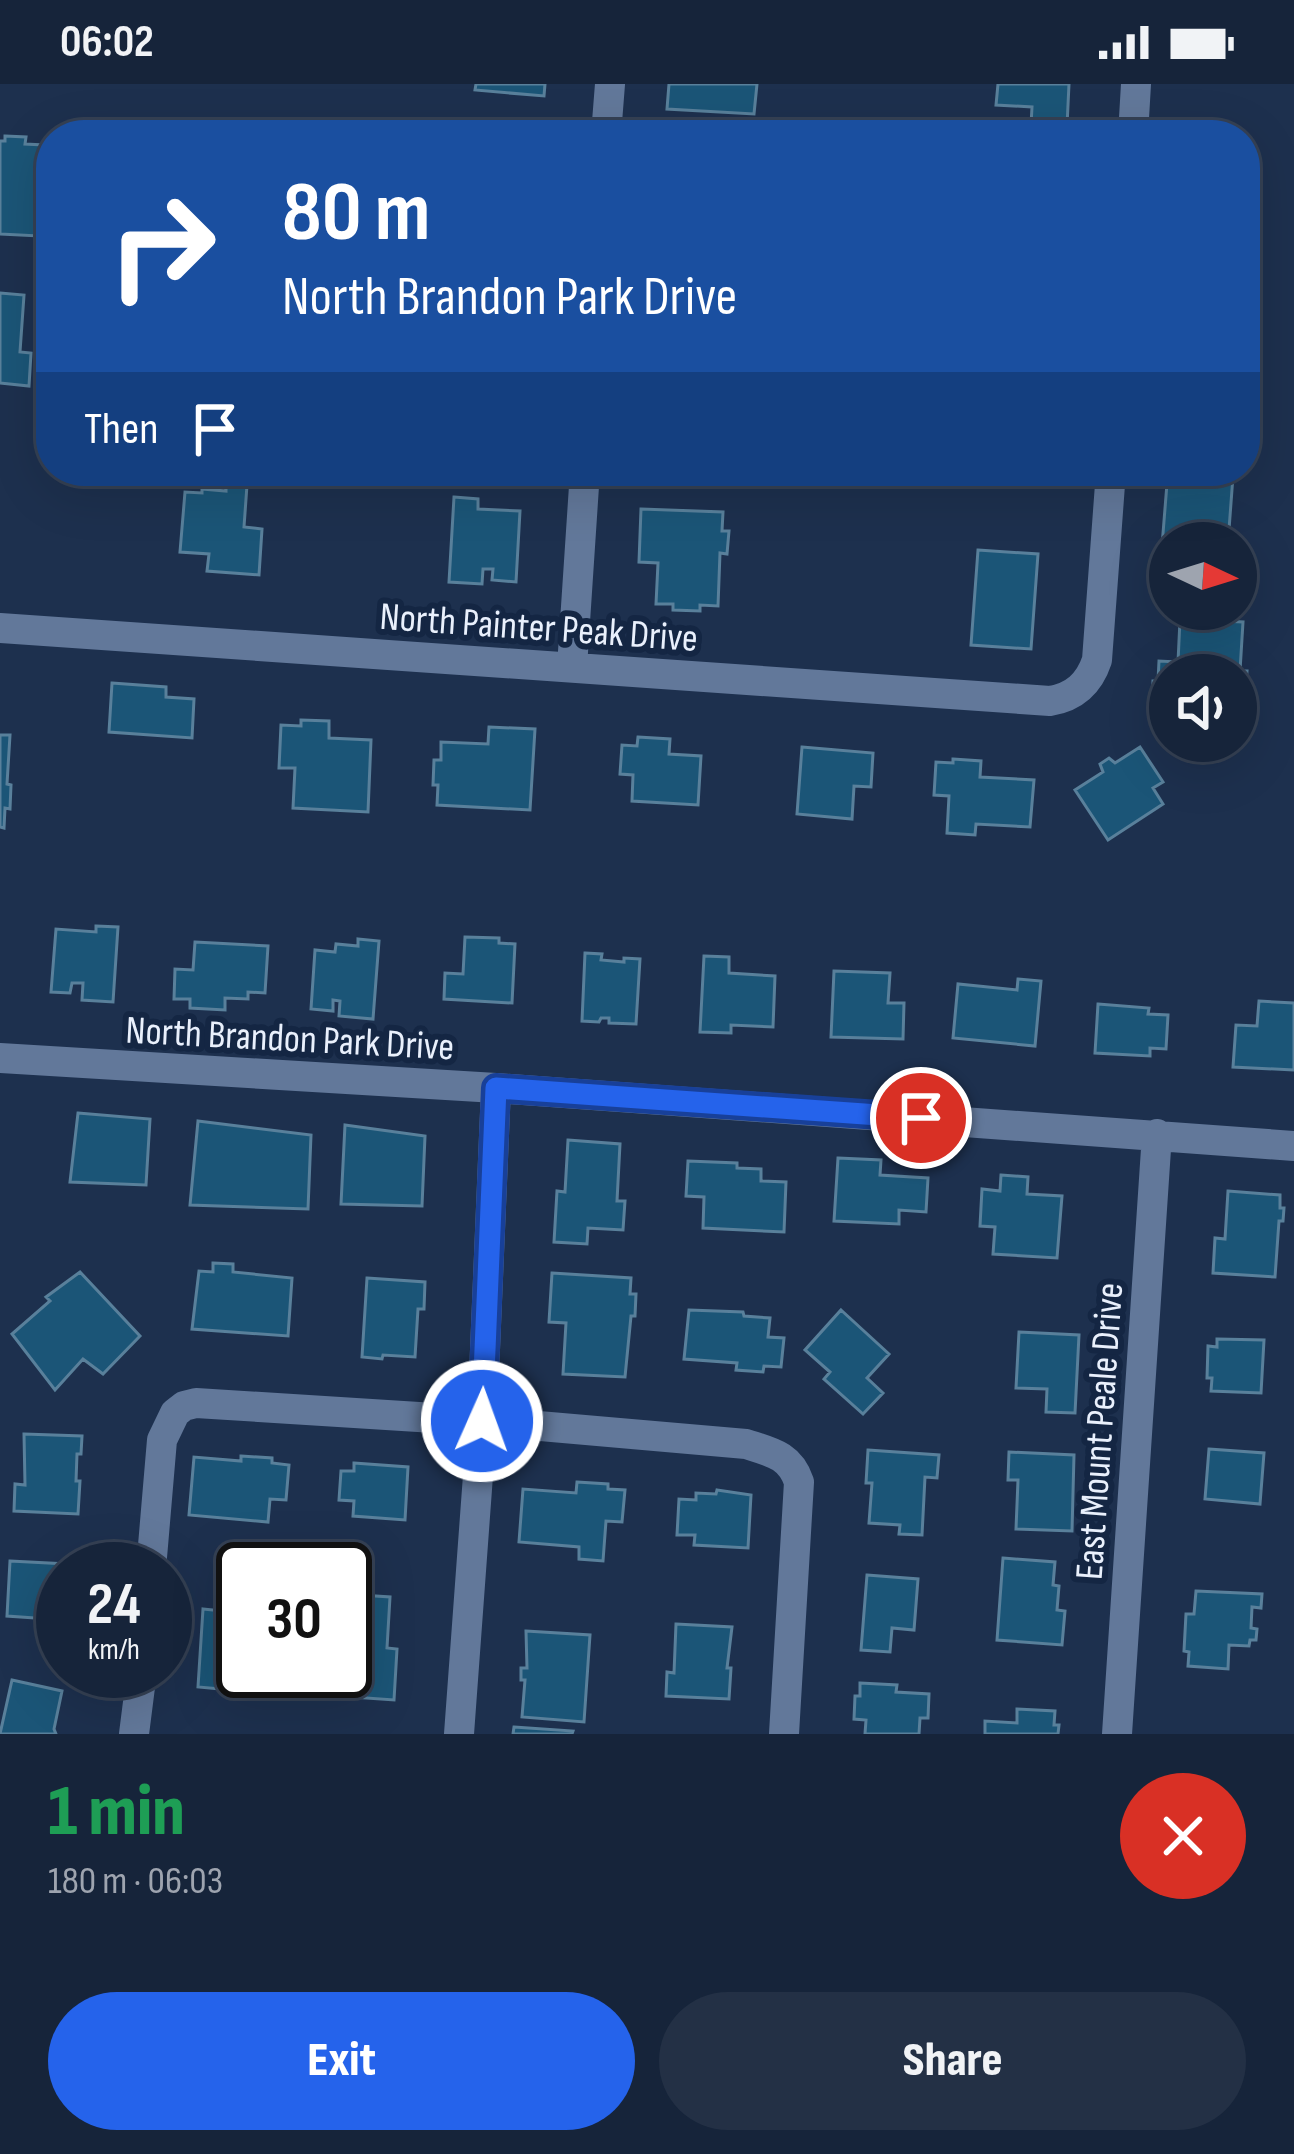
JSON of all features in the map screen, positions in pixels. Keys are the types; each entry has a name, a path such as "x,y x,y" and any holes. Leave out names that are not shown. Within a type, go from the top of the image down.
{"street":[{"path":"607,120 610,84"},
{"path":"1134,120 1136,84"},
{"path":"572,668 584,486"},
{"name":"North Painter Peak Drive","path":"0,628 1050,700 1072,696 1093,671 1100,649 1110,486"},
{"name":"North Brandon Park Drive","path":"0,1058 496,1088 1294,1146"},
{"path":"459,1734 482,1421 496,1088"},
{"name":"East Mount Peale Drive","path":"1117,1734 1157,1134"},
{"path":"153,1542 163,1439 175,1413 196,1403 746,1444 782,1456 795,1470 800,1494 784,1734"},
{"path":"134,1734 139,1698"}],"building":[{"path":"476,84 545,84 544,96 475,90"},
{"path":"669,84 757,84 754,114 667,109"},
{"path":"998,84 1069,84 1067,120 1031,120 1032,107 996,105"},
{"path":"5,136 26,137 25,144 36,145 36,236 0,234 0,141"},
{"path":"0,293 24,295 20,352 31,353 29,386 0,383"},
{"path":"226,486 247,486 244,527 262,529 259,575 207,571 209,554 180,552 185,492 226,491"},
{"path":"1167,486 1232,486 1230,522 1164,522"},
{"path":"454,497 478,499 478,509 520,511 516,582 492,580 493,569 483,569 482,584 449,582"},
{"path":"641,509 723,512 722,531 729,531 727,554 720,553 718,606 700,605 700,611 656,604 658,563 639,562"},
{"path":"978,550 1038,554 1031,649 971,645"},
{"path":"1180,630 1243,630 1241,654 1178,654"},
{"path":"112,683 166,687 166,697 194,699 192,738 109,732"},
{"path":"301,720 329,721 329,738 371,740 368,812 293,808 295,768 279,768 281,725 301,726"},
{"path":"489,727 535,729 530,810 437,805 434,760 441,760 441,742 488,744"},
{"path":"0,735 10,735 10,809 5,808 4,828 0,827"},
{"path":"638,737 670,739 669,754 701,756 698,805 632,801 633,775 620,774 622,745 637,746"},
{"path":"802,747 873,753 871,787 854,786 852,819 797,814"},
{"path":"1140,747 1163,782 1153,788 1163,804 1108,840 1075,790 1103,772 1100,764 1109,758 1115,763"},
{"path":"953,759 981,761 980,777 1034,780 1030,827 976,824 975,835 947,833 949,796 934,795 936,762 953,763"},
{"path":"96,926 118,927 113,1002 82,1000 83,983 72,983 70,993 51,992 56,929 96,932"},
{"path":"465,937 499,938 499,943 515,944 512,1003 444,999 445,973 463,974"},
{"path":"358,939 379,941 373,1019 339,1016 340,1001 333,1000 333,1011 311,1009 315,950 335,952 336,944 358,946"},
{"path":"195,942 268,946 265,993 248,992 248,999 225,998 225,1010 190,1008 190,999 174,999 175,969 193,970"},
{"path":"585,953 602,954 601,960 640,959 636,1024 609,1023 609,1018 582,1021"},
{"path":"704,956 729,957 729,973 775,976 773,1027 731,1025 731,1033 700,1032"},
{"path":"834,971 890,973 888,1003 904,1003 903,1039 831,1037"},
{"path":"1018,979 1041,981 1035,1046 953,1038 958,984 1017,990"},
{"path":"1259,1001 1294,1003 1294,1070 1233,1067 1236,1025 1257,1026"},
{"path":"1098,1004 1149,1008 1148,1014 1168,1015 1166,1049 1150,1048 1150,1056 1095,1053"},
{"path":"78,1113 150,1119 146,1185 70,1182"},
{"path":"198,1121 311,1135 308,1209 190,1205"},
{"path":"345,1125 425,1136 422,1206 341,1204"},
{"path":"568,1140 620,1144 617,1201 625,1201 623,1230 588,1228 587,1244 554,1242 557,1191 565,1192"},
{"path":"838,1158 881,1160 880,1175 928,1178 926,1212 899,1210 899,1224 834,1221"},
{"path":"688,1161 737,1163 737,1168 761,1169 761,1181 786,1182 784,1232 703,1228 704,1197 686,1196"},
{"path":"1001,1175 1028,1177 1027,1194 1062,1196 1057,1258 993,1254 995,1227 980,1226 982,1189 1000,1191"},
{"path":"1228,1191 1280,1195 1280,1208 1284,1208 1275,1277 1213,1273 1215,1238 1225,1239"},
{"path":"213,1263 233,1264 233,1272 292,1278 288,1336 192,1329 199,1271 213,1272"},
{"path":"80,1272 140,1336 103,1374 83,1359 55,1390 12,1334 50,1301 46,1297"},
{"path":"552,1273 631,1278 635,1316 631,1316 625,1377 563,1374 566,1323 549,1322"},
{"path":"367,1278 425,1282 415,1357 362,1357"},
{"path":"689,1310 770,1318 768,1337 784,1338 781,1367 764,1366 763,1372 736,1370 737,1363 684,1359"},
{"path":"841,1310 889,1354 867,1378 883,1393 863,1414 824,1379 830,1372 805,1350"},
{"path":"1019,1332 1079,1335 1075,1413 1046,1412 1047,1389 1016,1388"},
{"path":"1217,1339 1264,1340 1261,1393 1211,1391 1208,1346 1217,1347"},
{"path":"24,1434 82,1436 81,1454 77,1454 78,1514 14,1511 15,1484 25,1485"},
{"path":"1209,1449 1264,1453 1260,1504 1205,1499"},
{"path":"868,1450 939,1455 937,1478 925,1477 922,1535 899,1534 900,1525 869,1523"},
{"path":"1009,1452 1074,1455 1072,1531 1016,1529 1018,1480 1008,1480"},
{"path":"241,1456 272,1458 272,1463 289,1465 286,1500 270,1499 268,1522 189,1515 194,1457 241,1461"},
{"path":"354,1463 408,1467 405,1520 353,1516 354,1501 339,1500 341,1471 354,1471"},
{"path":"577,1482 625,1490 622,1522 606,1521 603,1561 579,1559 579,1547 519,1542 523,1489 576,1493"},
{"path":"717,1490 751,1495 748,1548 694,1545 695,1535 677,1535 679,1499 696,1500 696,1493 716,1494"},
{"path":"1003,1558 1055,1562 1057,1610 1065,1611 1062,1645 997,1640"},
{"path":"10,1561 36,1562 36,1618 7,1616"},
{"path":"867,1575 918,1579 914,1630 892,1628 890,1652 861,1650"},
{"path":"1196,1591 1262,1594 1261,1608 1252,1607 1256,1640 1250,1640 1249,1646 1229,1645 1228,1669 1188,1666 1186,1614 1194,1614"},
{"path":"372,1596 390,1597 387,1648 397,1649 394,1700 366,1698 372,1698"},
{"path":"203,1609 216,1610 216,1689 198,1687"},
{"path":"676,1624 732,1627 729,1699 666,1696 667,1672 674,1673"},
{"path":"526,1631 590,1635 584,1722 522,1717"},
{"path":"12,1680 36,1685 36,1698 61,1698 56,1734 0,1734"},
{"path":"860,1683 897,1685 896,1692 929,1694 928,1718 920,1718 919,1734 865,1734 866,1720 854,1719"},
{"path":"1017,1709 1055,1711 1058,1734 985,1734 985,1721 1017,1723"},
{"path":"514,1727 573,1731 513,1734"}],"route":[{"path":"482,1421 496,1088 921,1118"}]}
